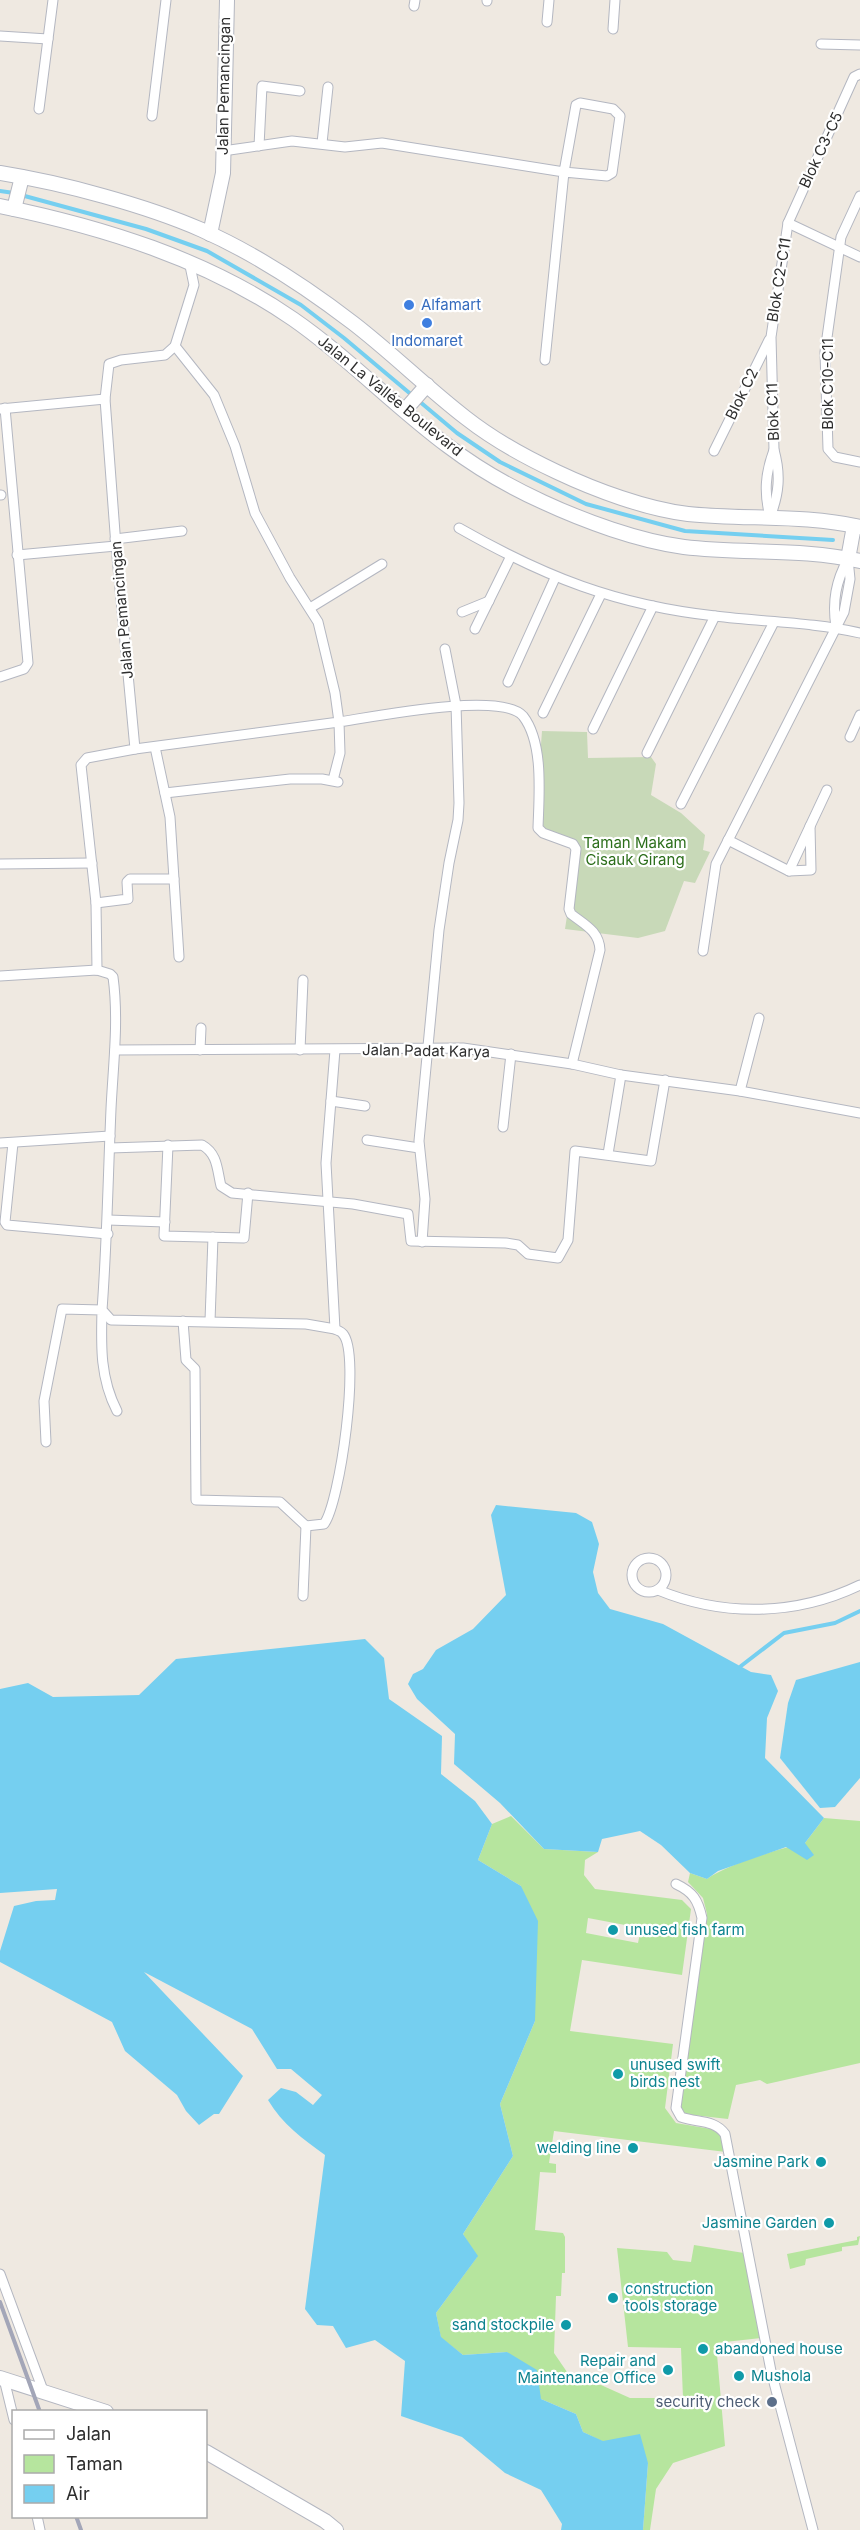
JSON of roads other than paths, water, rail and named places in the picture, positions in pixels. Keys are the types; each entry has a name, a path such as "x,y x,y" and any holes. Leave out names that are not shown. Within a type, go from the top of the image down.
{"street":[{"path":"39,109 53,0"},
{"path":"152,116 166,0"},
{"name":"Jalan Pemancingan","path":"206,232 223,173 227,0"},
{"path":"547,22 549,0"},
{"path":"612,29 615,0"},
{"path":"0,36 48,39"},
{"path":"821,44 860,45"},
{"name":"Blok C3-C5","path":"788,223 857,76"},
{"path":"259,146 262,86 300,91"},
{"path":"322,143 328,87"},
{"path":"224,151 292,141 345,147 382,143 564,172 607,176 612,173 620,116 613,109 577,104 564,172 545,360"},
{"name":"Jalan La Vallée Boulevard","path":"0,172 141,209 206,232 247,253 310,291 355,324 467,419 509,447 592,488 687,513 857,526"},
{"path":"14,209 22,177"},
{"name":"Blok C10-C11","path":"860,196 841,237 825,352 828,449 836,457 860,462"},
{"name":"Jalan La Vallée Boulevard","path":"0,206 121,238 189,261 231,282 292,318 334,350 448,446 492,476 581,519 683,546 796,553 854,560"},
{"path":"788,223 860,257"},
{"name":"Blok C2-C11","path":"771,337 788,223"},
{"path":"165,793 290,779 336,781 340,753 339,722 326,648 318,622 255,513 235,446 214,394 174,346 194,285 189,261"},
{"name":"Blok C11","path":"770,518 765,498 767,469 774,450 771,337"},
{"name":"Blok C2","path":"714,451 771,337"},
{"name":"Jalan Pemancingan","path":"135,749 115,542 105,399 110,364 121,360 165,355 174,346"},
{"path":"405,410 427,385"},
{"path":"0,677 24,669 28,663 3,409 105,399"},
{"path":"703,951 717,864 836,627 833,608 838,578 854,560 857,526"},
{"path":"459,528 510,558 555,578 601,594 715,616 836,627 860,633"},
{"path":"17,555 182,531"},
{"path":"475,629 510,558"},
{"path":"310,609 382,564"},
{"path":"508,682 555,578"},
{"path":"543,713 601,594"},
{"path":"462,612 489,600"},
{"path":"593,729 654,606"},
{"path":"647,753 715,616"},
{"path":"681,804 774,621"},
{"path":"422,1242 425,1199 423,1165 419,1148 439,930 458,820 456,705 445,649"},
{"path":"97,970 96,903 81,765 87,758 135,749 456,705 508,708 517,711 523,717 531,731 539,772 538,828 543,833 573,844 576,849 569,909 597,933 600,950 572,1064"},
{"path":"850,737 860,716"},
{"path":"155,747 171,832 179,957"},
{"path":"789,871 827,790"},
{"path":"728,840 789,871 811,870 810,826"},
{"path":"0,864 92,863"},
{"path":"96,903 128,899 127,882 130,879 174,879"},
{"path":"0,976 97,970 113,977 115,1050 108,1234 100,1348 104,1378 117,1411"},
{"path":"300,1050 303,980"},
{"path":"740,1091 759,1018"},
{"path":"200,1050 201,1028"},
{"name":"Jalan Padat Karya","path":"115,1050 464,1048 572,1064 621,1075 740,1091 860,1113"},
{"path":"335,1050 326,1163 330,1203 335,1329"},
{"path":"503,1126 511,1054"},
{"path":"608,1154 621,1075"},
{"path":"110,1148 197,1144 208,1148 215,1159 221,1186 232,1193 353,1204 384,1211 403,1212 408,1214 411,1241 506,1243 518,1245 528,1254 558,1258 568,1240 575,1150 651,1161 665,1080"},
{"path":"331,1101 365,1106"},
{"path":"0,1143 110,1136"},
{"path":"367,1140 419,1148"},
{"path":"13,1143 5,1222 7,1226 108,1234"},
{"path":"168,1145 164,1236 244,1238 248,1193"},
{"path":"108,1220 165,1222"},
{"path":"210,1321 213,1237"},
{"path":"46,1442 44,1401 62,1309 102,1310 111,1320 210,1321 306,1324 335,1329 344,1334 347,1341 350,1379 349,1420 327,1520 324,1524 306,1526 280,1502 214,1502 194,1499 195,1370 186,1360 183,1321"},
{"path":"303,1596 306,1526"},
{"path":"658,1590 674,1597 725,1608 763,1610 801,1606 840,1595 860,1585"},
{"path":"676,1884 689,1890 698,1901 702,1918 676,2108 681,2117 711,2123 720,2127 725,2133 771,2371 813,2530"},
{"path":"0,2274 44,2393"},
{"path":"2,2378 99,2410"},
{"path":"2,2378 12,2413"},
{"path":"207,2453 325,2521 336,2530"}],"water":[{"path":"496,1505 576,1513 592,1522 599,1544 593,1572 598,1593 610,1609 663,1624 751,1672 771,1675 778,1691 767,1718 765,1758 824,1818 805,1843 814,1855 807,1860 786,1847 718,1871 707,1879 690,1873 661,1845 640,1831 602,1839 598,1852 544,1849 500,1803 454,1764 455,1734 417,1699 408,1684 413,1674 423,1669 436,1650 473,1629 506,1595 491,1515"},
{"path":"365,1639 384,1658 389,1699 442,1736 441,1774 475,1801 492,1824 478,1860 521,1886 538,1921 535,2021 500,2104 513,2156 463,2234 478,2256 436,2313 441,2337 463,2355 507,2352 537,2370 541,2399 576,2414 583,2432 603,2441 640,2434 648,2463 643,2530 561,2530 562,2524 541,2490 505,2473 462,2437 401,2416 405,2361 375,2340 346,2348 333,2326 317,2325 305,2309 325,2155 286,2124 268,2100 281,2088 296,2092 313,2105 322,2095 291,2069 277,2069 252,2029 144,1972 243,2076 219,2114 214,2114 199,2125 186,2111 177,2095 125,2051 112,2022 0,1962 0,1951 14,1906 55,1900 57,1889 0,1893 0,1689 28,1683 53,1697 139,1695 176,1659"},
{"path":"860,1662 860,1778 835,1807 820,1808 780,1758 788,1703 796,1680"}],"waterway":[{"path":"0,191 14,193"},
{"path":"21,195 146,229 207,251 301,305 457,433 500,462 586,504 685,531 833,540"},
{"path":"741,1666 784,1633 835,1623 860,1611"}],"railway":[{"path":"0,2302 39,2410"},
{"path":"77,2518 81,2530"}],"place":[{"name":"Alfamart","path":"409,305"},
{"name":"Indomaret","path":"427,323"},
{"name":"unused fish farm","path":"613,1930"},
{"name":"unused swift birds nest","path":"618,2074"},
{"name":"welding line","path":"633,2148"},
{"name":"Jasmine Park","path":"821,2162"},
{"name":"Jasmine Garden","path":"829,2223"},
{"name":"construction tools storage","path":"613,2298"},
{"name":"sand stockpile","path":"566,2325"},
{"name":"abandoned house","path":"703,2349"},
{"name":"Repair and Maintenance Office","path":"668,2370"},
{"name":"Mushola","path":"739,2376"},
{"name":"security check","path":"772,2402"}],"park label":[{"name":"Taman Makam Cisauk Girang","path":"635,852"}]}
